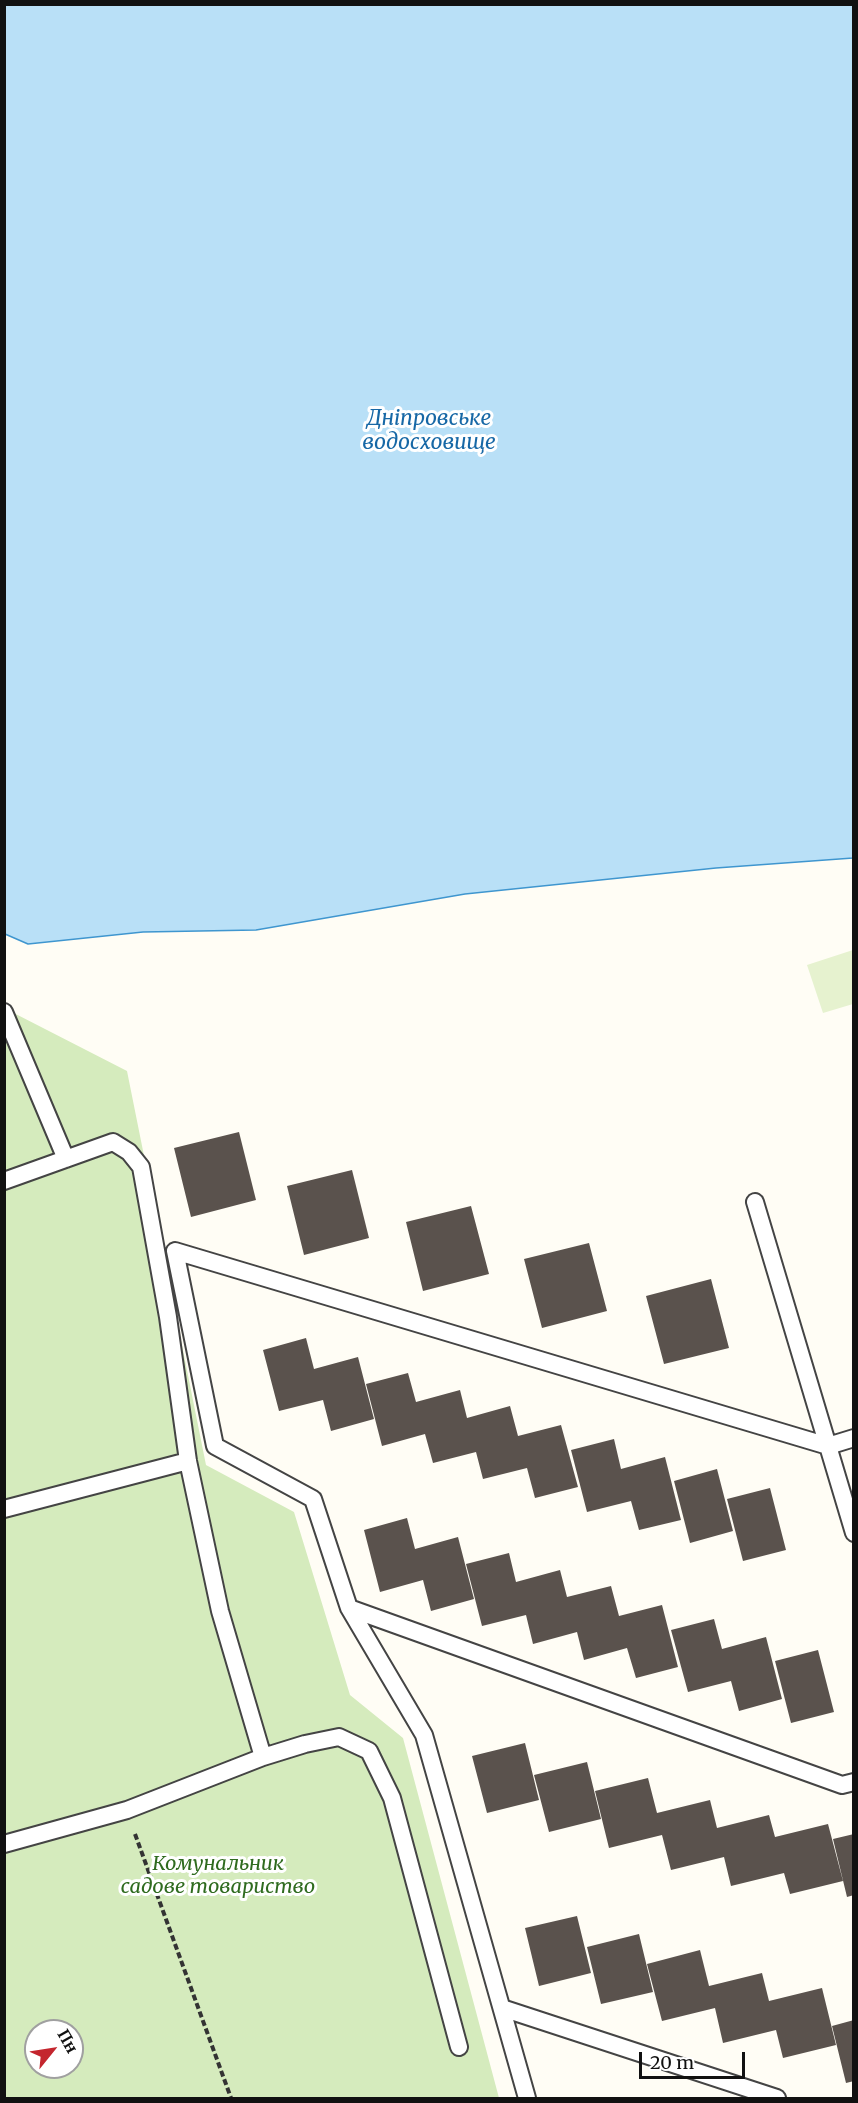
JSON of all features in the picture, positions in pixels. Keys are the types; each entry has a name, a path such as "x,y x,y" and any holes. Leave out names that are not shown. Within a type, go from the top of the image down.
{"lane":[{"path":"4,1012 66,1159"},
{"path":"4,1181 113,1142 129,1152 141,1167 168,1317 188,1461 220,1611 262,1757"},
{"path":"755,1202 854,1533"},
{"path":"527,2098 424,1734 349,1608 313,1499 215,1446 175,1251 828,1446 854,1438"},
{"path":"4,1509 188,1461"},
{"path":"349,1608 842,1785 854,1782"},
{"path":"4,1844 126,1810 262,1757 339,1737 369,1751 392,1798 459,2047"},
{"path":"502,2008 777,2098"}],"path":[{"path":"126,1810 231,2098"}],"green space":[{"path":"853,950 853,1004 823,1013 807,965"},
{"name":"Комунальник садове товариство","path":"4,1008 127,1071 206,1465 294,1512 350,1695 403,1738 499,2098 5,2098"}],"water":[{"name":"Дніпровське водосховище","path":"4,5 853,5 853,858 716,868 465,894 256,930 143,932 28,944 5,934"}],"building":[{"path":"239,1132 256,1200 191,1217 174,1148"},
{"path":"352,1170 369,1238 304,1255 287,1186"},
{"path":"471,1206 489,1274 423,1291 406,1222"},
{"path":"589,1243 607,1311 542,1328 524,1259"},
{"path":"711,1279 729,1348 664,1364 646,1296"},
{"path":"306,1338 314,1369 358,1357 374,1419 331,1431 323,1400 279,1411 263,1350"},
{"path":"408,1373 416,1402 460,1390 467,1418 510,1406 518,1436 561,1425 578,1487 535,1498 527,1468 483,1479 476,1452 433,1463 425,1434 382,1446 366,1384"},
{"path":"614,1439 621,1469 665,1457 681,1520 639,1530 631,1501 587,1512 571,1450"},
{"path":"717,1469 733,1531 690,1543 674,1481"},
{"path":"770,1488 786,1550 743,1561 727,1499"},
{"path":"407,1518 415,1549 458,1537 474,1599 431,1611 423,1580 380,1592 364,1530"},
{"path":"509,1553 516,1582 560,1570 567,1597 611,1586 619,1616 662,1605 678,1667 636,1678 627,1648 584,1660 577,1632 533,1644 526,1615 482,1626 466,1564"},
{"path":"714,1619 722,1649 766,1637 782,1699 739,1711 731,1681 688,1692 671,1630"},
{"path":"818,1650 834,1712 791,1723 775,1661"},
{"path":"525,1743 539,1800 487,1813 472,1756"},
{"path":"587,1762 601,1819 549,1832 534,1775"},
{"path":"648,1778 657,1813 710,1800 717,1828 769,1815 775,1837 828,1824 843,1881 790,1894 784,1873 731,1886 724,1857 671,1870 662,1835 609,1848 595,1791"},
{"path":"854,1834 854,1895 847,1897 833,1839"},
{"path":"577,1916 591,1973 539,1986 525,1928"},
{"path":"639,1934 653,1992 601,2004 587,1947"},
{"path":"700,1950 709,1986 762,1973 769,2001 822,1988 836,2045 783,2058 776,2030 723,2043 715,2008 662,2021 647,1964"},
{"path":"854,2020 854,2081 846,2083 832,2026"}]}
